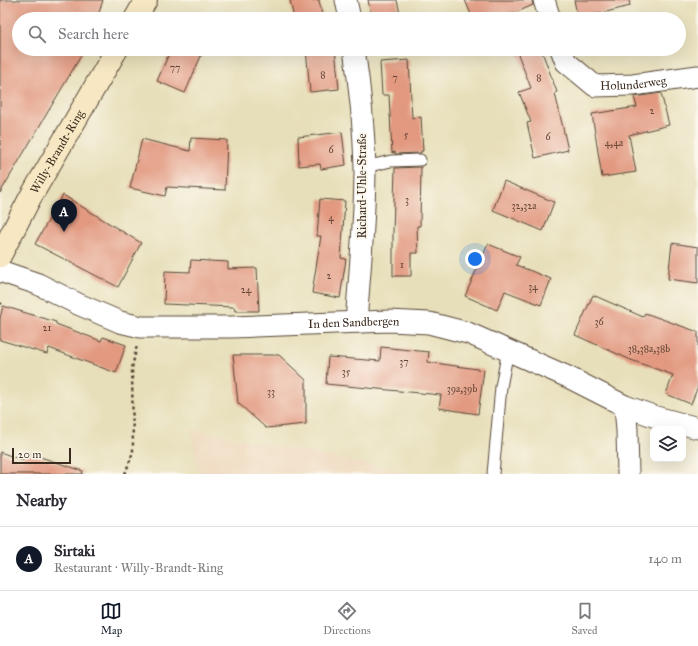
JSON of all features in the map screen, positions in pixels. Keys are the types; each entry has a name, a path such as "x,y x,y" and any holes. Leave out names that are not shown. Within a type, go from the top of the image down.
{"main road":[{"path":"139,12 146,0"},
{"name":"Willy-Brandt-Ring","path":"0,256 30,198 113,56"}],"street":[{"path":"346,0 349,12"},
{"path":"544,0 548,12"},
{"name":"Richard-Uhle-Straße","path":"355,56 360,86 365,167 363,233 356,322"},
{"name":"Holunderweg","path":"564,56 566,62 595,86 632,86 698,76"},
{"name":"In den Sandbergen","path":"0,271 38,284 78,304 120,322 141,328 232,327 389,321 429,324 468,333 568,377 625,406 656,417 698,428"},
{"path":"625,406 628,474"}],"lane":[{"path":"365,167 391,161 420,160"},
{"path":"493,474 501,387 508,350"}],"path":[{"path":"125,474 133,452 132,368"}],"shaded area":[{"path":"191,429 416,474 199,474"}],"building":[{"path":"0,0 103,0 99,12 12,12 12,56 81,56 0,193"},
{"path":"290,0 319,0 322,12 293,12"},
{"path":"368,0 397,0 400,12 371,12"},
{"path":"465,0 532,0 533,5 517,12 470,12"},
{"path":"574,0 629,0 630,6 606,12 577,12"},
{"path":"168,56 201,56 185,93 157,81"},
{"path":"307,56 336,56 339,89 310,92"},
{"path":"519,56 544,56 557,92 555,93 568,150 535,158 527,123 531,122 519,92 531,88"},
{"path":"409,60 412,118 421,117 423,151 421,151 421,153 395,154 395,152 392,153 389,95 382,95 380,62"},
{"path":"661,93 669,125 629,135 636,172 602,177 592,114 637,107 634,97"},
{"path":"342,132 346,165 321,169 320,164 299,166 298,137"},
{"path":"191,138 227,140 225,190 167,187 165,196 130,188 142,139 190,151"},
{"path":"421,167 420,226 417,226 418,253 411,253 411,276 393,276 395,168"},
{"path":"504,181 554,202 543,231 493,210"},
{"path":"63,195 141,243 118,287 35,244"},
{"path":"320,199 345,201 341,258 346,259 340,298 312,293 321,236 317,236"},
{"path":"672,243 698,247 698,283 668,279"},
{"path":"488,244 520,257 516,265 551,279 541,305 505,291 497,310 465,296"},
{"path":"191,260 228,262 228,269 257,268 259,311 235,311 234,307 164,304 165,271 190,272"},
{"path":"593,295 643,317 645,313 698,332 698,386 691,404 666,394 673,375 631,360 575,335"},
{"path":"3,306 56,322 56,324 101,341 103,337 126,345 116,373 49,348 47,354 0,340 0,318"},
{"path":"381,347 429,352 428,362 484,370 478,414 439,408 441,395 326,384 328,357 380,361"},
{"path":"233,355 279,355 306,380 306,424 266,428 238,403"},
{"path":"0,452 22,460 25,452 83,471 82,474 0,474"}],"place":[{"name":"Sirtaki","path":"64,232"}]}
